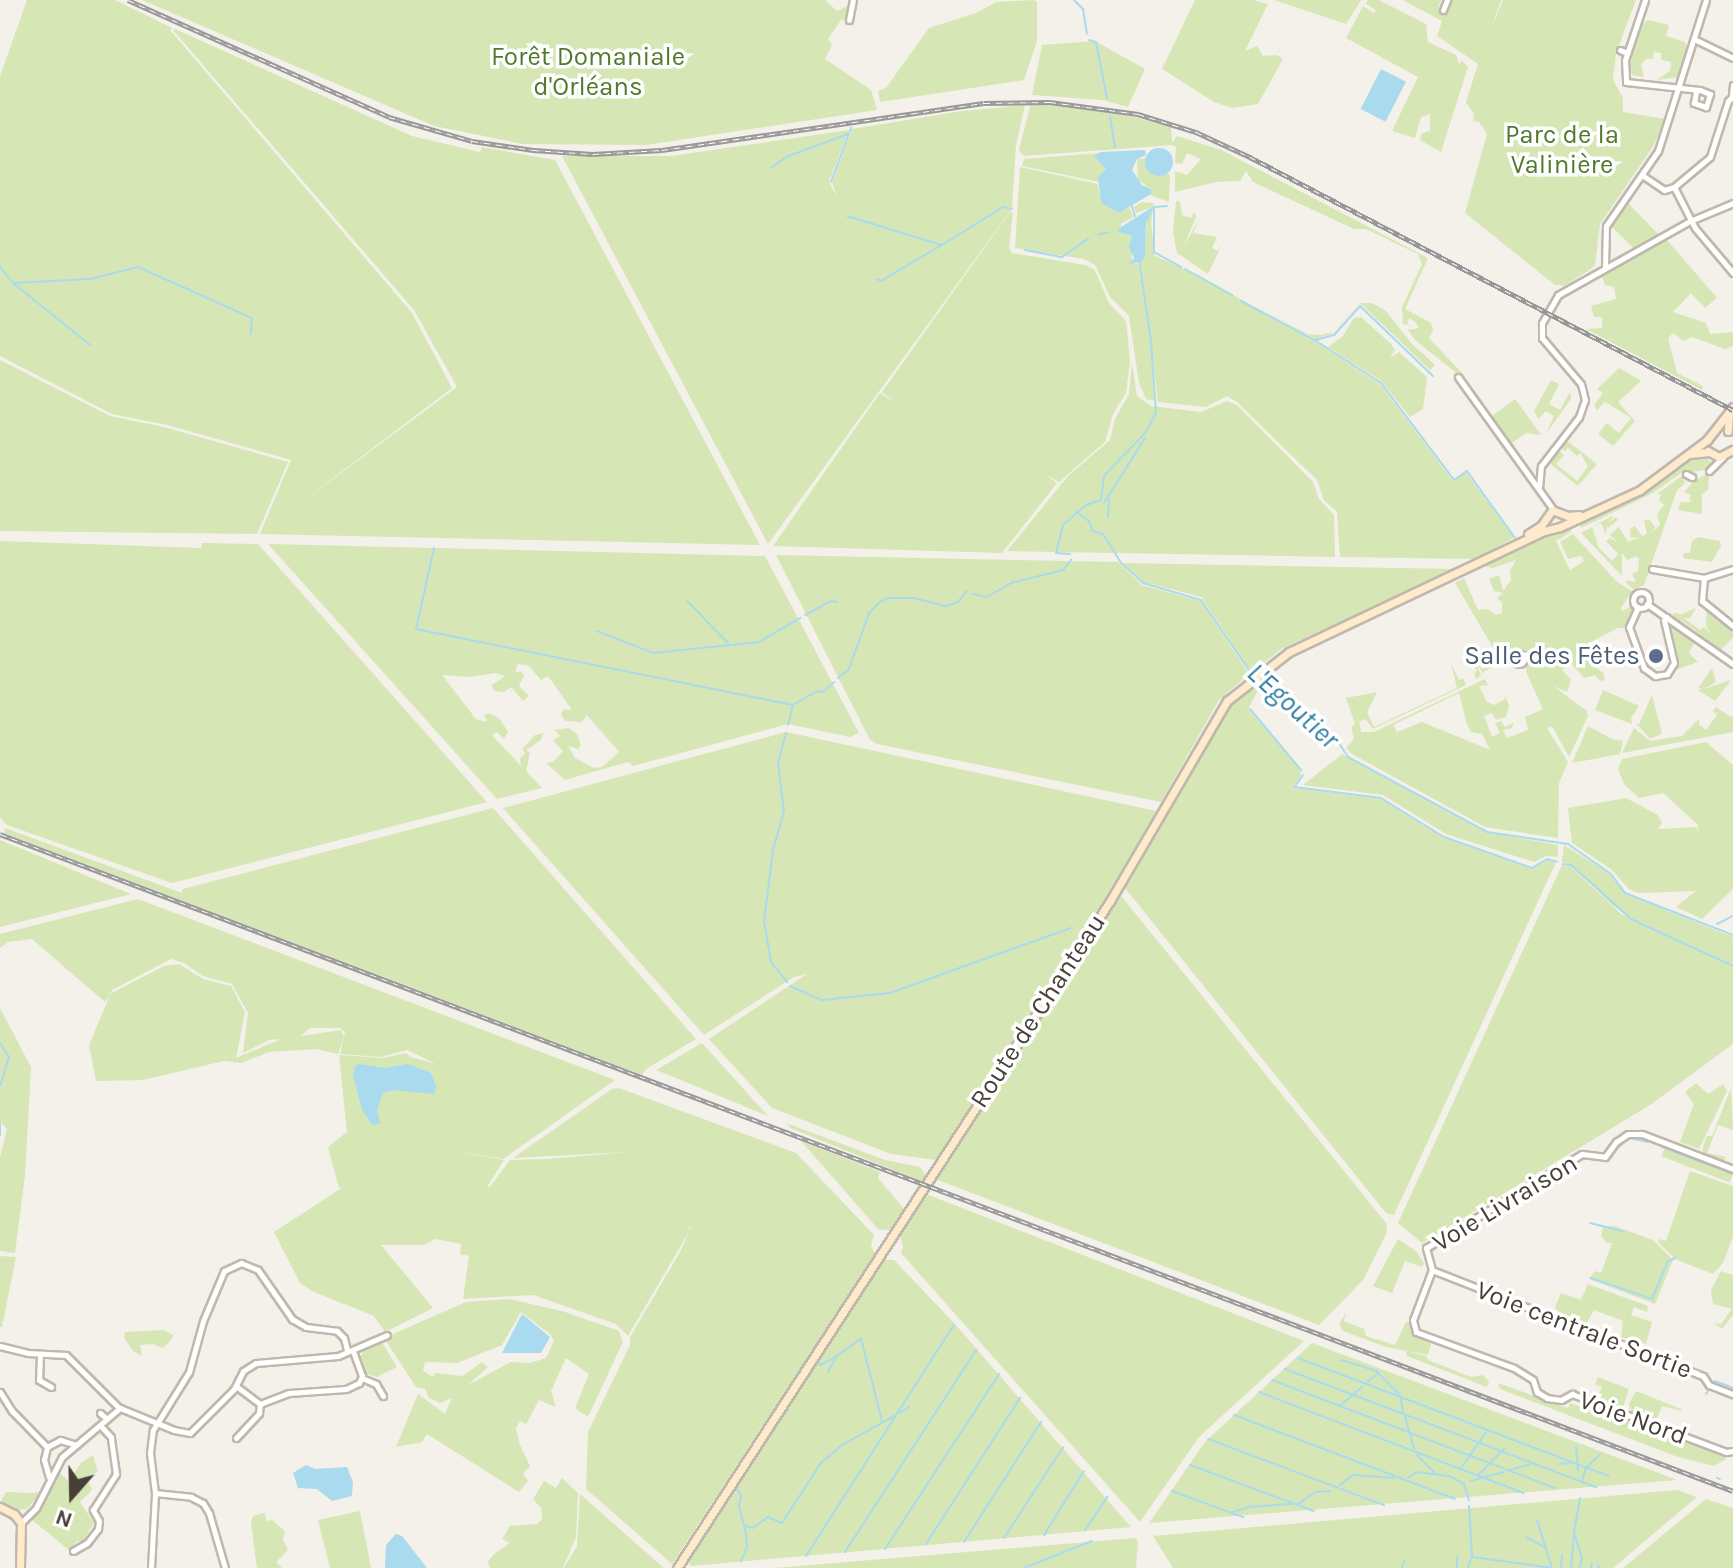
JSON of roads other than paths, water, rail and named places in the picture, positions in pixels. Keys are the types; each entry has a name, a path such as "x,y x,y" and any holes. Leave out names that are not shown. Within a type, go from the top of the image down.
{"main road":[{"name":"Route de Chanteau","path":"1549,518 1562,526 1640,490 1707,440 1732,408"},
{"path":"1717,429 1731,434 1732,408"},
{"path":"1707,440 1712,454 1723,457 1733,450"},
{"name":"Route de Chanteau","path":"1669,468 1689,454 1712,454"},
{"name":"Route de Chanteau","path":"677,1568 1110,901 1215,718 1258,673 1328,632 1490,558 1549,518 1563,514 1585,514"},
{"path":"1562,526 1563,514"},
{"path":"0,1507 19,1520 20,1568"}],"street":[{"path":"849,20 853,0"},
{"path":"1443,10 1447,0"},
{"path":"1645,0 1627,53 1624,68 1626,82 1678,86 1696,92"},
{"path":"1605,266 1606,226 1660,146 1706,0"},
{"path":"1694,39 1733,58"},
{"path":"1620,50 1627,53"},
{"path":"1642,175 1664,190 1674,187 1710,157 1728,101 1733,96 1733,85"},
{"path":"1674,187 1690,221 1733,273"},
{"path":"1549,518 1541,490 1541,466 1579,417 1585,400 1581,384 1542,338 1542,323 1558,295 1690,221 1733,203"},
{"path":"1458,377 1541,490"},
{"path":"1712,454 1714,465 1709,471 1715,470 1723,457"},
{"path":"1652,569 1704,578 1733,569"},
{"path":"1704,578 1704,603 1733,626"},
{"path":"1638,607 1633,601 1639,593 1647,596 1647,604"},
{"path":"1647,604 1638,607 1629,627 1644,668 1655,676 1667,674 1674,663 1664,620 1667,617"},
{"path":"1647,604 1733,664"},
{"name":"Voie Livraison","path":"1432,1270 1426,1248 1582,1154 1605,1157 1620,1138 1636,1133 1730,1168"},
{"path":"151,1568 155,1493 150,1453 156,1423 189,1372 200,1329 220,1278 236,1265 258,1270 292,1319 306,1327 337,1331 344,1338 362,1378 376,1384 383,1396"},
{"name":"Voie Nord","path":"1432,1270 1413,1320 1414,1329 1514,1368 1533,1380 1537,1392 1547,1398 1561,1400 1572,1394 1732,1452"},
{"name":"Voie centrale Sortie","path":"1432,1270 1703,1376 1710,1385 1733,1394"},
{"path":"0,1346 69,1356 120,1408 190,1433 236,1386 243,1371 265,1360 338,1356 387,1335"},
{"path":"40,1354 39,1380 51,1387"},
{"path":"260,1404 289,1393 346,1389 362,1378"},
{"path":"236,1386 260,1404"},
{"path":"0,1392 12,1411 47,1447"},
{"path":"236,1438 259,1413 260,1404"},
{"path":"19,1520 38,1503 62,1457 120,1408"},
{"path":"100,1413 107,1419"},
{"path":"73,1551 87,1543 98,1529 99,1521 93,1510 116,1474 111,1437 100,1425"},
{"path":"49,1477 44,1460 47,1447 60,1440 76,1445"},
{"path":"155,1493 191,1497 206,1507 225,1568"}],"water":[{"path":"1381,69 1406,82 1386,122 1361,109"},
{"path":"1159,148 1169,152 1173,162 1169,172 1159,176 1149,172 1145,162 1149,152"},
{"path":"1145,150 1146,155 1137,159 1132,170 1142,185 1151,189 1151,194 1119,213 1101,203 1098,177 1106,169 1094,156 1101,152"},
{"path":"1154,206 1146,224 1145,256 1141,262 1128,264 1134,258 1129,247 1132,236 1118,232 1118,229"},
{"path":"408,1064 431,1073 436,1086 434,1094 393,1090 383,1093 377,1110 380,1124 372,1125 362,1109 353,1076 355,1066 385,1068"},
{"path":"522,1314 550,1337 541,1353 502,1353"},
{"path":"306,1465 315,1469 347,1467 353,1482 352,1496 332,1501 317,1489 298,1488 293,1473"},
{"path":"396,1534 402,1536 427,1568 385,1568 386,1545"}],"waterway":[{"name":"L'Egoutier","path":"1074,0 1083,9 1087,34"},
{"name":"L'Egoutier","path":"1089,40 1096,42 1107,98"},
{"name":"L'Egoutier","path":"1110,116 1115,148"},
{"path":"831,182 851,128"},
{"path":"771,168 786,157 848,134"},
{"name":"L'Egoutier","path":"1131,203 1135,216"},
{"path":"1167,206 1154,207 1154,252 1181,267"},
{"path":"847,216 942,245 1003,207 1012,209"},
{"path":"1098,235 1109,232"},
{"path":"1025,250 1062,257 1088,239"},
{"path":"877,279 881,281 940,246"},
{"name":"L'Egoutier","path":"1070,554 1056,553 1063,525 1086,505 1101,500 1104,476 1146,432 1156,412 1151,340 1139,262"},
{"path":"0,267 13,283 90,279 138,267 252,318 251,334"},
{"path":"1185,269 1232,295"},
{"path":"13,283 90,345"},
{"path":"1241,301 1313,339 1381,383 1454,480 1467,471 1515,538"},
{"path":"1316,340 1334,335 1360,306 1433,376"},
{"path":"1104,503 1145,438"},
{"path":"1108,517 1109,499"},
{"name":"L'Egoutier","path":"1076,512 1088,520 1093,531 1103,534 1121,563 1143,583 1201,600 1253,676"},
{"path":"434,548 416,629 793,705"},
{"path":"972,594 987,597 1011,583 1063,570 1071,560"},
{"path":"838,678 849,669 869,613 880,602 888,598 913,598 946,606 958,602 967,591"},
{"path":"687,601 728,643"},
{"path":"805,615 831,601 837,602"},
{"path":"597,631 653,653 759,642 800,618"},
{"name":"L'Egoutier","path":"1257,681 1275,685 1339,743 1348,757 1487,832 1568,844 1611,874 1625,893 1733,935"},
{"path":"788,725 793,705 817,691 823,692 834,682"},
{"path":"1250,709 1301,770"},
{"path":"786,733 778,763 784,811 773,850 764,921 771,962 787,982"},
{"path":"1296,785 1303,775"},
{"path":"1294,787 1381,798 1444,837 1532,868 1547,859 1558,862"},
{"path":"1563,864 1571,865 1631,919 1733,966"},
{"path":"1717,924 1733,916"},
{"path":"790,986 822,1000 890,993 1071,928"},
{"path":"0,1043 9,1057 0,1086"},
{"path":"0,1123 0,1135"},
{"path":"1614,1151 1629,1138 1648,1142"},
{"path":"1662,1147 1733,1174"},
{"path":"1590,1223 1623,1231"},
{"path":"1591,1278 1652,1299 1668,1261 1675,1258"},
{"path":"806,1556 954,1325"},
{"path":"817,1362 820,1365 861,1339 882,1421"},
{"path":"845,1552 976,1350"},
{"path":"1298,1358 1608,1476"},
{"path":"828,1372 835,1359"},
{"path":"1341,1360 1376,1371 1400,1395"},
{"path":"1285,1369 1596,1487"},
{"path":"1368,1381 1379,1373"},
{"path":"885,1549 999,1374"},
{"path":"1272,1380 1555,1488"},
{"path":"1706,1394 1715,1381 1733,1388"},
{"path":"1341,1405 1362,1387"},
{"path":"1259,1392 1523,1493"},
{"path":"926,1544 1020,1398"},
{"path":"1401,1399 1403,1412"},
{"path":"900,1413 909,1407"},
{"path":"1234,1415 1455,1499"},
{"path":"745,1526 753,1528 768,1517 782,1523 821,1463 842,1445 894,1416"},
{"path":"1405,1417 1414,1449"},
{"path":"964,1542 1041,1422"},
{"path":"1461,1468 1487,1431"},
{"path":"1208,1439 1384,1505"},
{"path":"1576,1446 1578,1471"},
{"path":"1004,1538 1063,1447"},
{"path":"1478,1475 1505,1448"},
{"path":"1582,1481 1586,1468 1600,1454"},
{"path":"1417,1455 1436,1474"},
{"path":"1559,1464 1570,1463"},
{"path":"1510,1470 1531,1464"},
{"path":"1190,1465 1314,1511"},
{"path":"1044,1535 1084,1471"},
{"path":"1408,1478 1416,1472 1449,1476 1464,1484 1469,1500"},
{"path":"1470,1481 1504,1472"},
{"path":"1340,1485 1353,1475 1394,1478"},
{"path":"736,1487 741,1497 739,1506 747,1547 741,1561"},
{"path":"1172,1491 1243,1517"},
{"path":"1298,1504 1315,1492 1330,1491"},
{"path":"1085,1530 1107,1497"},
{"path":"1580,1498 1574,1533 1582,1557 1580,1568"},
{"path":"1230,1513 1248,1507 1291,1504"},
{"path":"1468,1568 1472,1556 1469,1506"},
{"path":"1537,1520 1552,1568"},
{"path":"1571,1568 1574,1534"},
{"path":"1526,1537 1546,1548"},
{"path":"1024,1568 1092,1541"},
{"path":"1561,1568 1562,1555"},
{"path":"1457,1557 1457,1568"},
{"path":"1473,1557 1552,1568"},
{"path":"1402,1568 1404,1561"},
{"path":"1591,1568 1592,1563"}],"railway":[{"path":"128,0 389,117 472,141 533,150 593,154 662,150 984,103 1050,102 1138,114 1196,132 1250,157 1733,410"},
{"path":"0,834 1733,1491"}],"place":[{"name":"Salle des Fêtes","path":"1656,656"}],"park label":[{"name":"Forêt Domaniale d'Orléans","path":"588,72"},
{"name":"Parc de la Valinière","path":"1562,150"}]}
